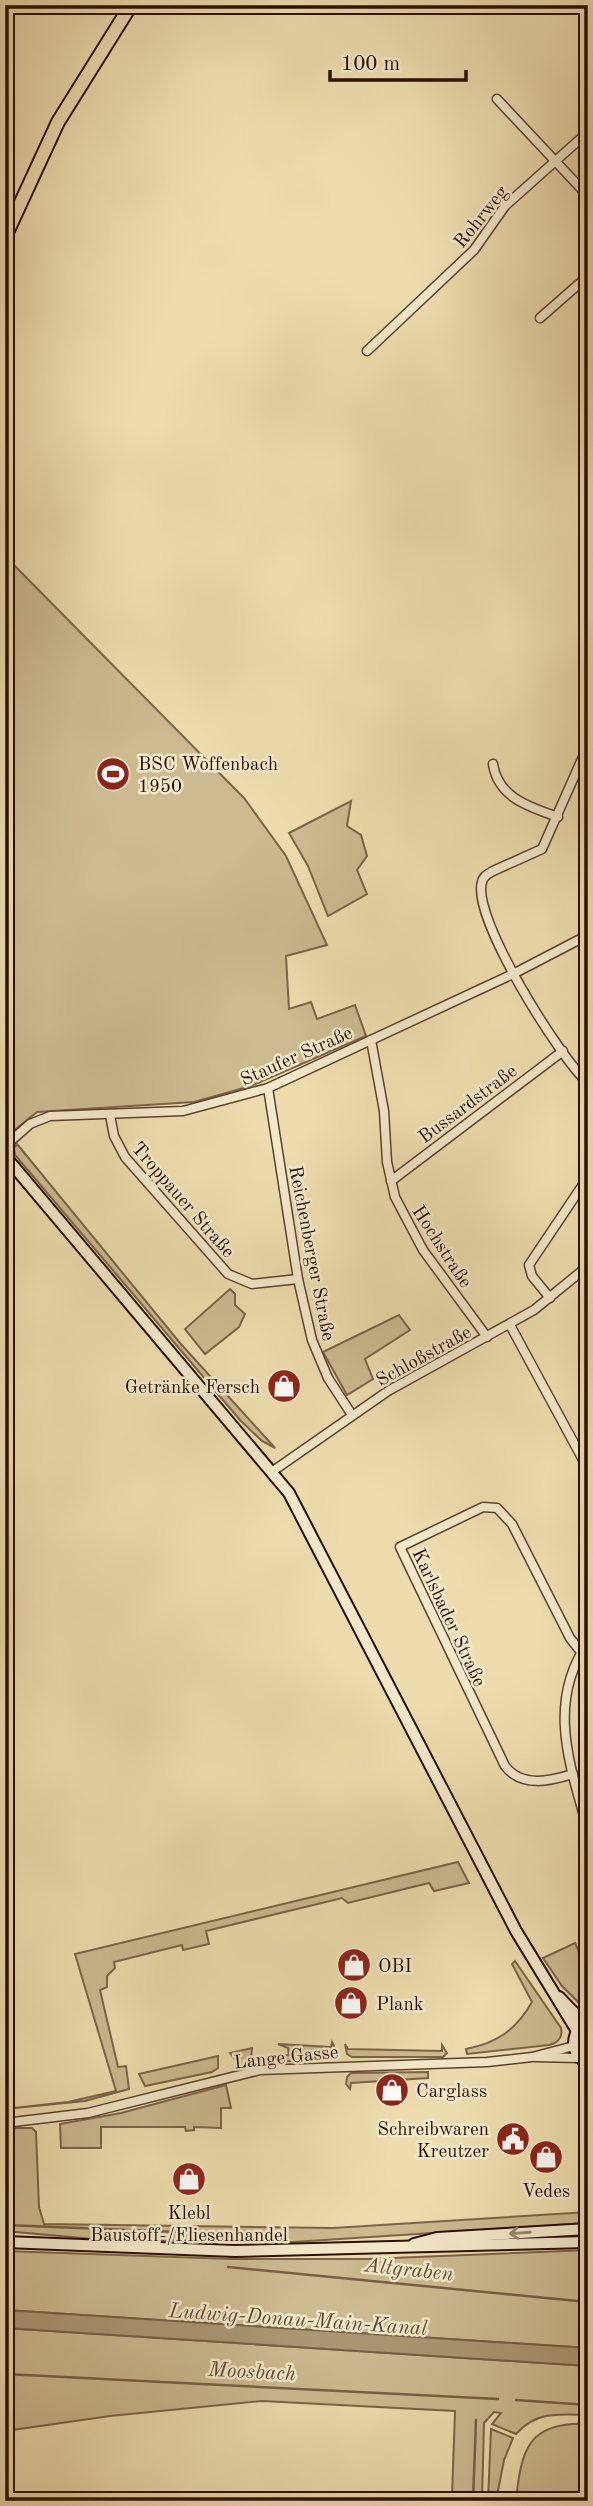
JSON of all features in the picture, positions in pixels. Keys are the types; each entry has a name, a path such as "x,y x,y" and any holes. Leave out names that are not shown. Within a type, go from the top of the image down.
{"main road":[{"path":"5,237 58,122 131,5"}],"street":[{"path":"498,99 588,196"},
{"name":"Rohrweg","path":"368,351 464,261 505,206 588,132"},
{"path":"540,318 588,276"},
{"path":"586,750 542,849 493,871 482,881 485,919 562,1051 588,1083"},
{"path":"493,764 498,784 505,791 531,807 558,817"},
{"name":"Staufer Straße","path":"5,1146 30,1124 50,1116 192,1110 268,1088 515,973 588,935"},
{"name":"Hochstraße","path":"371,1040 382,1094 391,1181 411,1232 487,1337"},
{"name":"Bussardstraße","path":"391,1181 562,1051"},
{"name":"Reichenberger Straße","path":"268,1088 298,1279 317,1357 352,1415"},
{"name":"Troppauer Straße","path":"110,1115 114,1136 125,1157 228,1274 252,1284 298,1279"},
{"path":"5,1157 273,1471 313,1535 488,1878 553,1991 584,2027 574,2046 583,2061"},
{"path":"551,1298 532,1276 529,1265 588,1177"},
{"name":"Schloßstraße","path":"273,1471 388,1391 510,1325 551,1298 588,1267"},
{"path":"510,1325 588,1469"},
{"name":"Karlsbader Straße","path":"573,1774 530,1781 518,1778 505,1766 400,1547 483,1507 497,1508 512,1524 570,1638 581,1652"},
{"path":"588,1643 567,1683 564,1702 565,1730 573,1774 588,1830"},
{"name":"Lange Gasse","path":"5,2123 88,2113 260,2070 487,2062 532,2057 574,2046"},
{"name":"Lange Gasse","path":"532,2057 583,2061"},
{"path":"411,2245 437,2238 588,2229"},
{"path":"5,2242 234,2251 411,2245 435,2248 588,2242"}],"shaded area":[{"path":"5,556 244,798 286,856 327,945 286,956 289,1009 311,1002 317,1019 355,1005 366,1036 251,1086 194,1102 37,1112 12,1132 5,1127"},
{"path":"351,801 347,826 361,835 367,856 357,870 367,894 328,916 308,866 289,833"},
{"path":"17,1144 180,1343 275,1448 262,1441 240,1420 15,1155 14,1148"},
{"path":"230,1289 235,1294 235,1305 245,1314 239,1327 205,1354 185,1329"},
{"path":"399,1315 410,1330 365,1359 373,1379 347,1395 323,1352"},
{"path":"458,1862 469,1883 434,1891 429,1883 348,1903 342,1898 206,1931 209,1944 183,1950 182,1945 114,1962 115,1968 107,1976 107,1987 100,1990 118,2067 126,2066 129,2089 85,2101 5,2109 68,2102 116,2091 75,1954"},
{"path":"575,1943 588,1973 588,2012 562,1986 543,1958"},
{"path":"515,1961 561,2028 560,2037 549,2045 467,2054 466,2049 505,2034 532,2002 512,1964"},
{"path":"332,2042 334,2046 331,2054 320,2058 241,2066 230,2053 252,2048 251,2060 289,2055 288,2048 278,2044 331,2047"},
{"path":"345,2044 348,2049 442,2051 442,2045 447,2053 443,2057 352,2057 347,2054"},
{"path":"218,2056 218,2068 212,2072 145,2086 139,2074"},
{"path":"428,2072 428,2078 351,2083 350,2089 346,2084 351,2073"},
{"path":"226,2085 231,2108 221,2108 221,2128 194,2127 194,2130 186,2131 185,2127 101,2127 101,2148 61,2148 60,2124 121,2113"},
{"path":"5,2128 32,2128 36,2132 39,2207 44,2224 333,2228 588,2212 588,2223 293,2242 93,2239 5,2231"},
{"path":"588,2250 588,2348 5,2310 5,2251 232,2259 367,2259"},
{"path":"5,2310 588,2348 588,2366 5,2328"},
{"path":"5,2328 588,2366 588,2415 540,2418 516,2434 492,2424 501,2413 494,2412 484,2423 482,2501 445,2501 445,2497 452,2496 455,2411 262,2401 110,2416 5,2431"},
{"path":"568,2424 588,2424 588,2501 516,2501 521,2467 531,2442 552,2428"},
{"path":"491,2429 513,2438 504,2460 496,2501 488,2501"}],"waterway":[{"name":"Altgraben","path":"5,2225 227,2234"},
{"name":"Altgraben","path":"228,2267 588,2302"},
{"name":"Moosbach","path":"5,2374 498,2399"},
{"name":"Moosbach","path":"516,2400 588,2405"},
{"path":"473,2501 476,2420"}],"place":[{"name":"BSC Woffenbach 1950","path":"113,774"},
{"name":"Getränke Fersch","path":"284,1386"},
{"name":"OBI","path":"354,1965"},
{"name":"Plank","path":"351,2003"},
{"name":"Carglass","path":"392,2090"},
{"name":"Schreibwaren Kreutzer","path":"513,2139"},
{"name":"Vedes","path":"546,2157"},
{"name":"Klebl Baustoff-/Fliesenhandel","path":"189,2179"}],"water label":[{"name":"Ludwig-Donau-Main-Kanal","path":"298,2319"}]}
